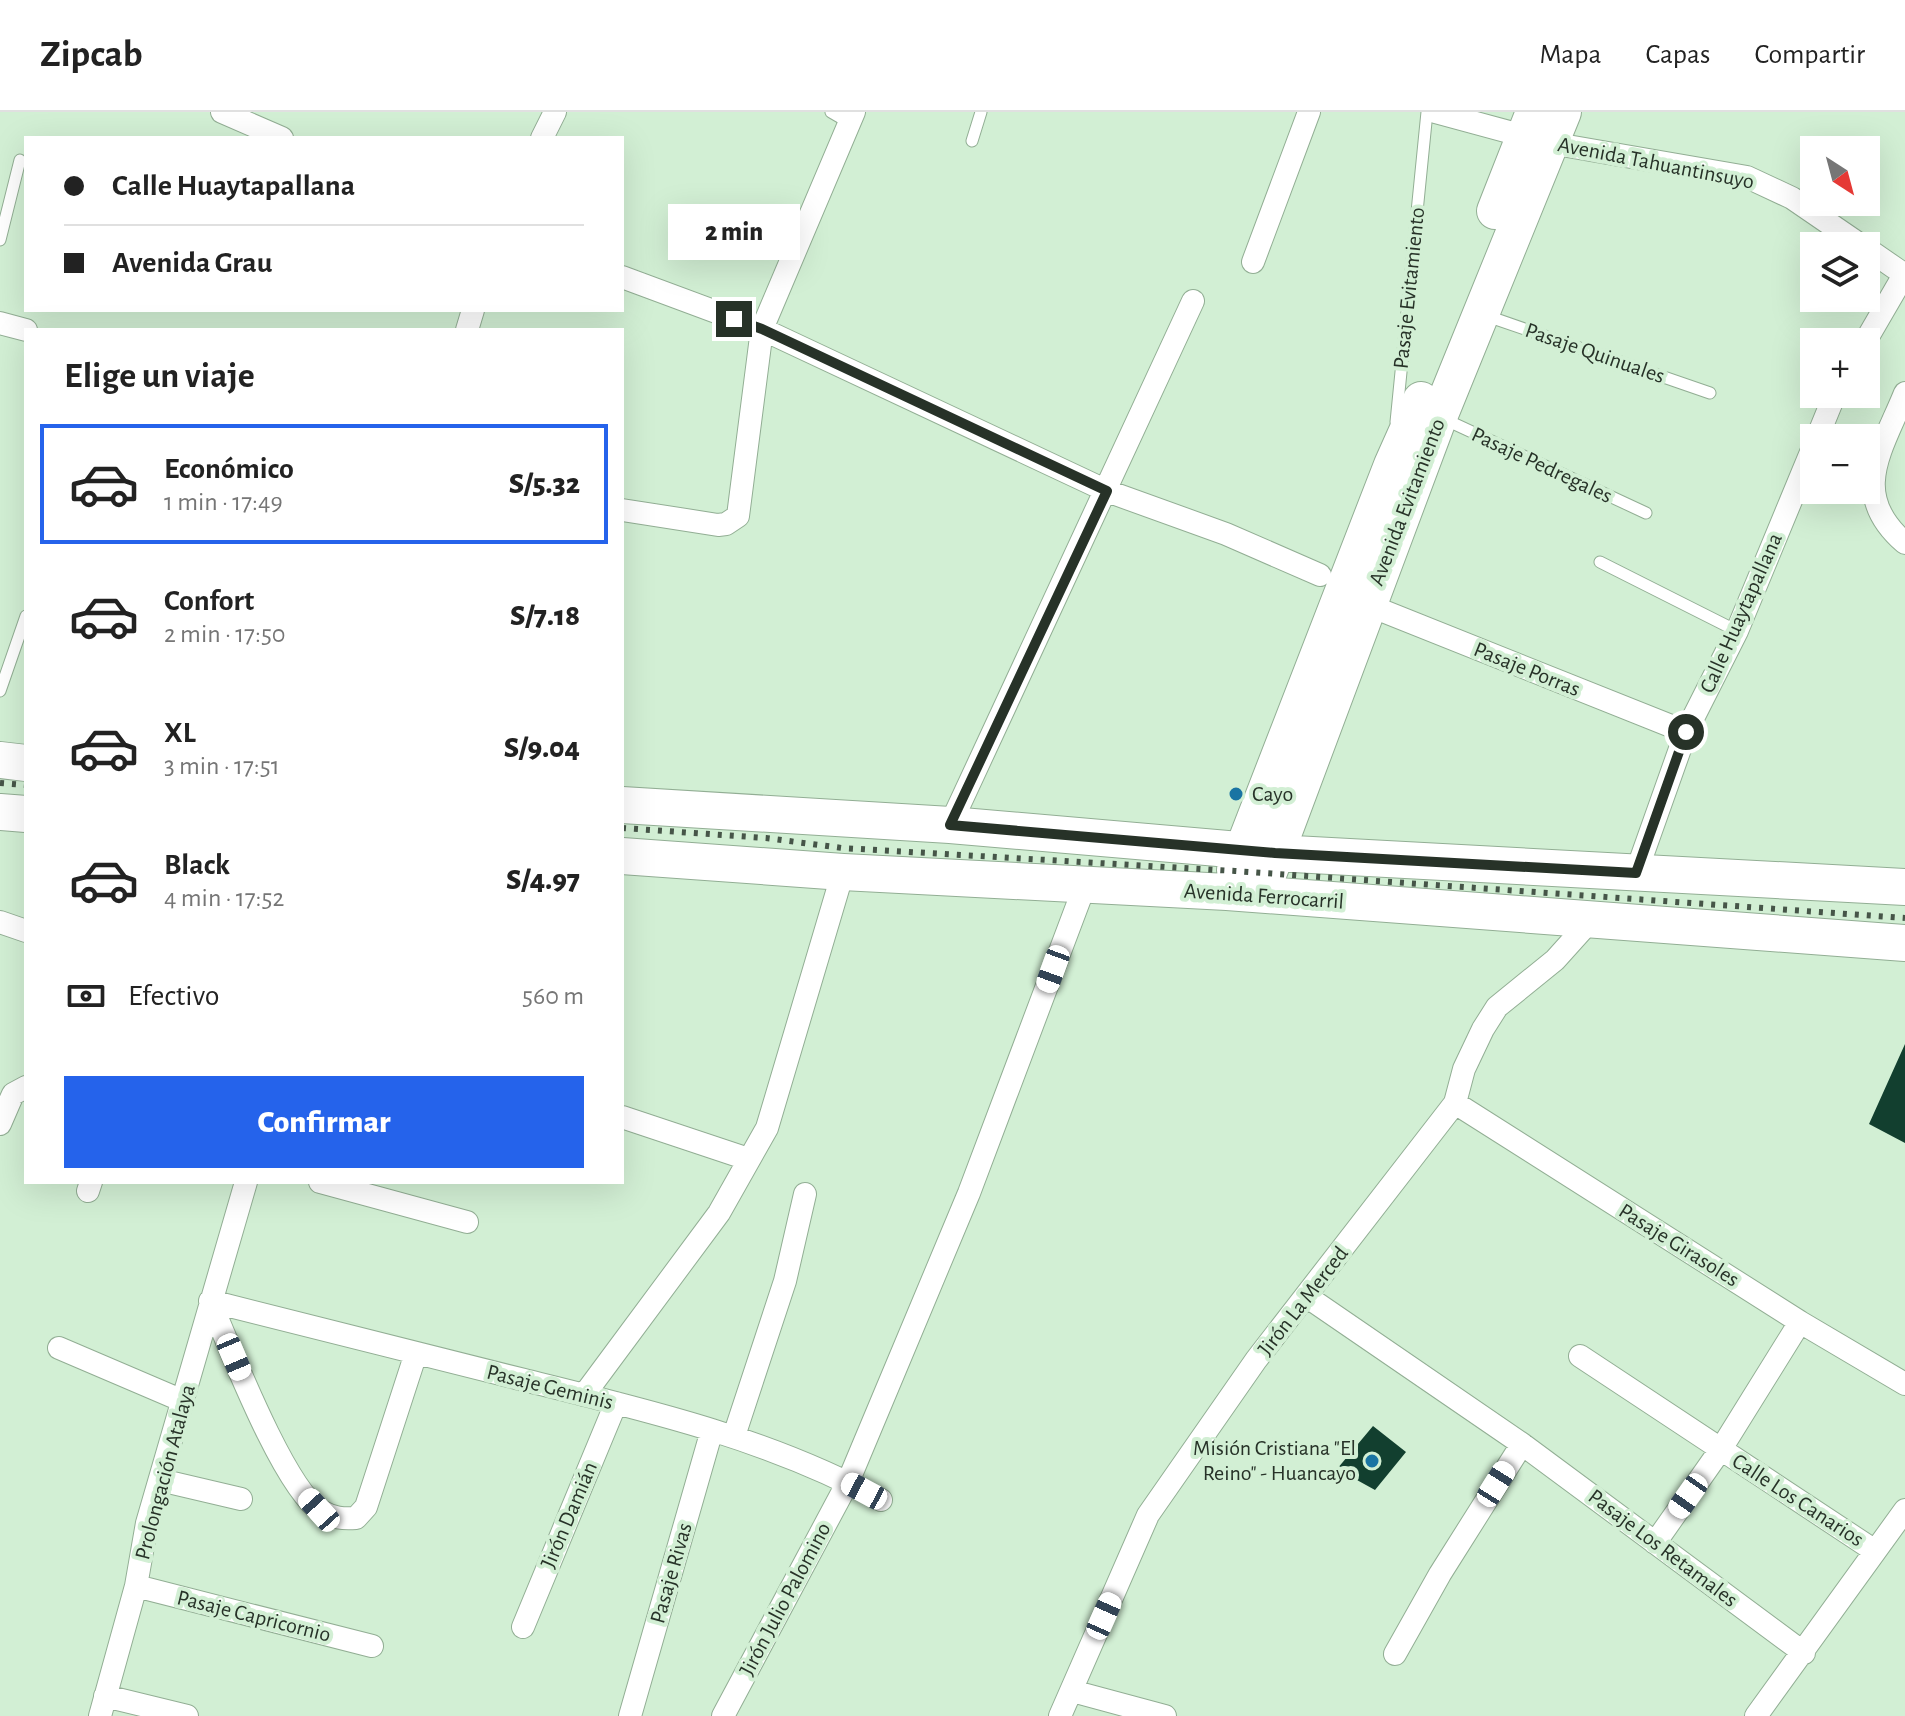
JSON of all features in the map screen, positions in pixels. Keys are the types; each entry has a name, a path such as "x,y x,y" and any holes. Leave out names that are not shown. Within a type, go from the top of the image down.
{"main road":[{"name":"Avenida Evitamiento","path":"1243,894 1392,465 1543,125"},
{"name":"Avenida Evitamiento","path":"1259,851 1368,605 1480,313 1543,125"},
{"path":"0,760 24,763"},
{"name":"Avenida Ferrocarril","path":"624,805 950,825 1259,851 1905,887"},
{"path":"0,812 24,814"},
{"name":"Avenida Ferrocarril","path":"624,856 843,872 1243,894 1905,943"}],"street":[{"path":"222,112 277,136"},
{"path":"543,136 555,112"},
{"path":"1253,262 1309,112"},
{"name":"Avenida Tahuantinsuyo","path":"1435,112 1543,125 1747,177 1792,198 1842,232"},
{"path":"624,510 718,525 738,516 762,329 845,116"},
{"name":"Avenida Tahuantinsuyo","path":"1880,258 1905,274"},
{"path":"1873,328 1905,274"},
{"path":"624,278 762,329 1107,491 1226,534 1320,575"},
{"path":"950,825 1193,301"},
{"path":"0,323 24,329"},
{"path":"1905,393 1873,470 1873,499 1883,520 1905,543"},
{"name":"Calle Huaytapallana","path":"1636,873 1686,732 1737,631 1800,479"},
{"name":"Pasaje Porras","path":"1368,605 1686,732"},
{"path":"584,1395 719,1213 767,1128 843,872"},
{"name":"Jirón Julio Palomino","path":"723,1716 848,1482 969,1193 1085,885"},
{"name":"Jirón La Merced","path":"1060,1716 1148,1515 1256,1360 1455,1103 1464,1069 1497,1007 1555,960 1591,920"},
{"path":"0,922 24,930"},
{"path":"0,1124 13,1094 24,1088"},
{"name":"Pasaje Girasoles","path":"1455,1103 1800,1322 1905,1384"},
{"path":"624,1118 748,1159"},
{"name":"Prolongación Atalaya","path":"103,1706 136,1586 147,1523 245,1184"},
{"path":"327,1184 467,1222"},
{"name":"Pasaje Rivas","path":"630,1716 723,1433 785,1281 805,1194"},
{"name":"Pasaje Los Retamales","path":"1306,1296 1388,1355 1483,1416 1804,1653"},
{"path":"210,1301 258,1412 301,1490 319,1510 339,1519 356,1518 366,1507 416,1353"},
{"name":"Pasaje Geminis","path":"210,1301 723,1433 848,1482 881,1500"},
{"path":"1655,1543 1721,1449 1800,1322"},
{"path":"59,1348 183,1401"},
{"name":"Calle Los Canarios","path":"1580,1356 1875,1551"},
{"name":"Jirón Damián","path":"523,1627 616,1403"},
{"path":"1395,1654 1440,1574 1522,1444"},
{"path":"160,1480 241,1499"},
{"path":"1756,1716 1905,1510"},
{"name":"Pasaje Capricornio","path":"136,1586 372,1646"},
{"path":"1072,1691 1165,1716"},
{"path":"103,1706 187,1716"}],"lane":[{"path":"972,141 981,112"},
{"name":"Pasaje Evitamiento","path":"1392,465 1427,112"},
{"path":"0,240 20,160"},
{"name":"Pasaje Quinuales","path":"1480,313 1710,393"},
{"name":"Pasaje Pedregales","path":"1439,417 1646,513"},
{"path":"1600,562 1737,631"},
{"path":"0,691 24,622"}],"building":[{"path":"1905,1044 1905,1143 1869,1124"},
{"name":"Misión Cristiana \"El Reino\" - Huancayo","path":"1373,1426 1406,1452 1375,1490 1337,1469"}],"railway":[{"path":"0,783 24,785"},
{"path":"624,828 766,838 842,848 1235,871 1905,918"}],"place":[{"name":"Cayo","path":"1236,794"},
{"name":"Misión Cristiana \"El Reino\" - Huancayo","path":"1372,1461"}],"route":[{"path":"734,319 762,329 1107,491 950,825 1275,853 1636,873 1686,732"}]}
